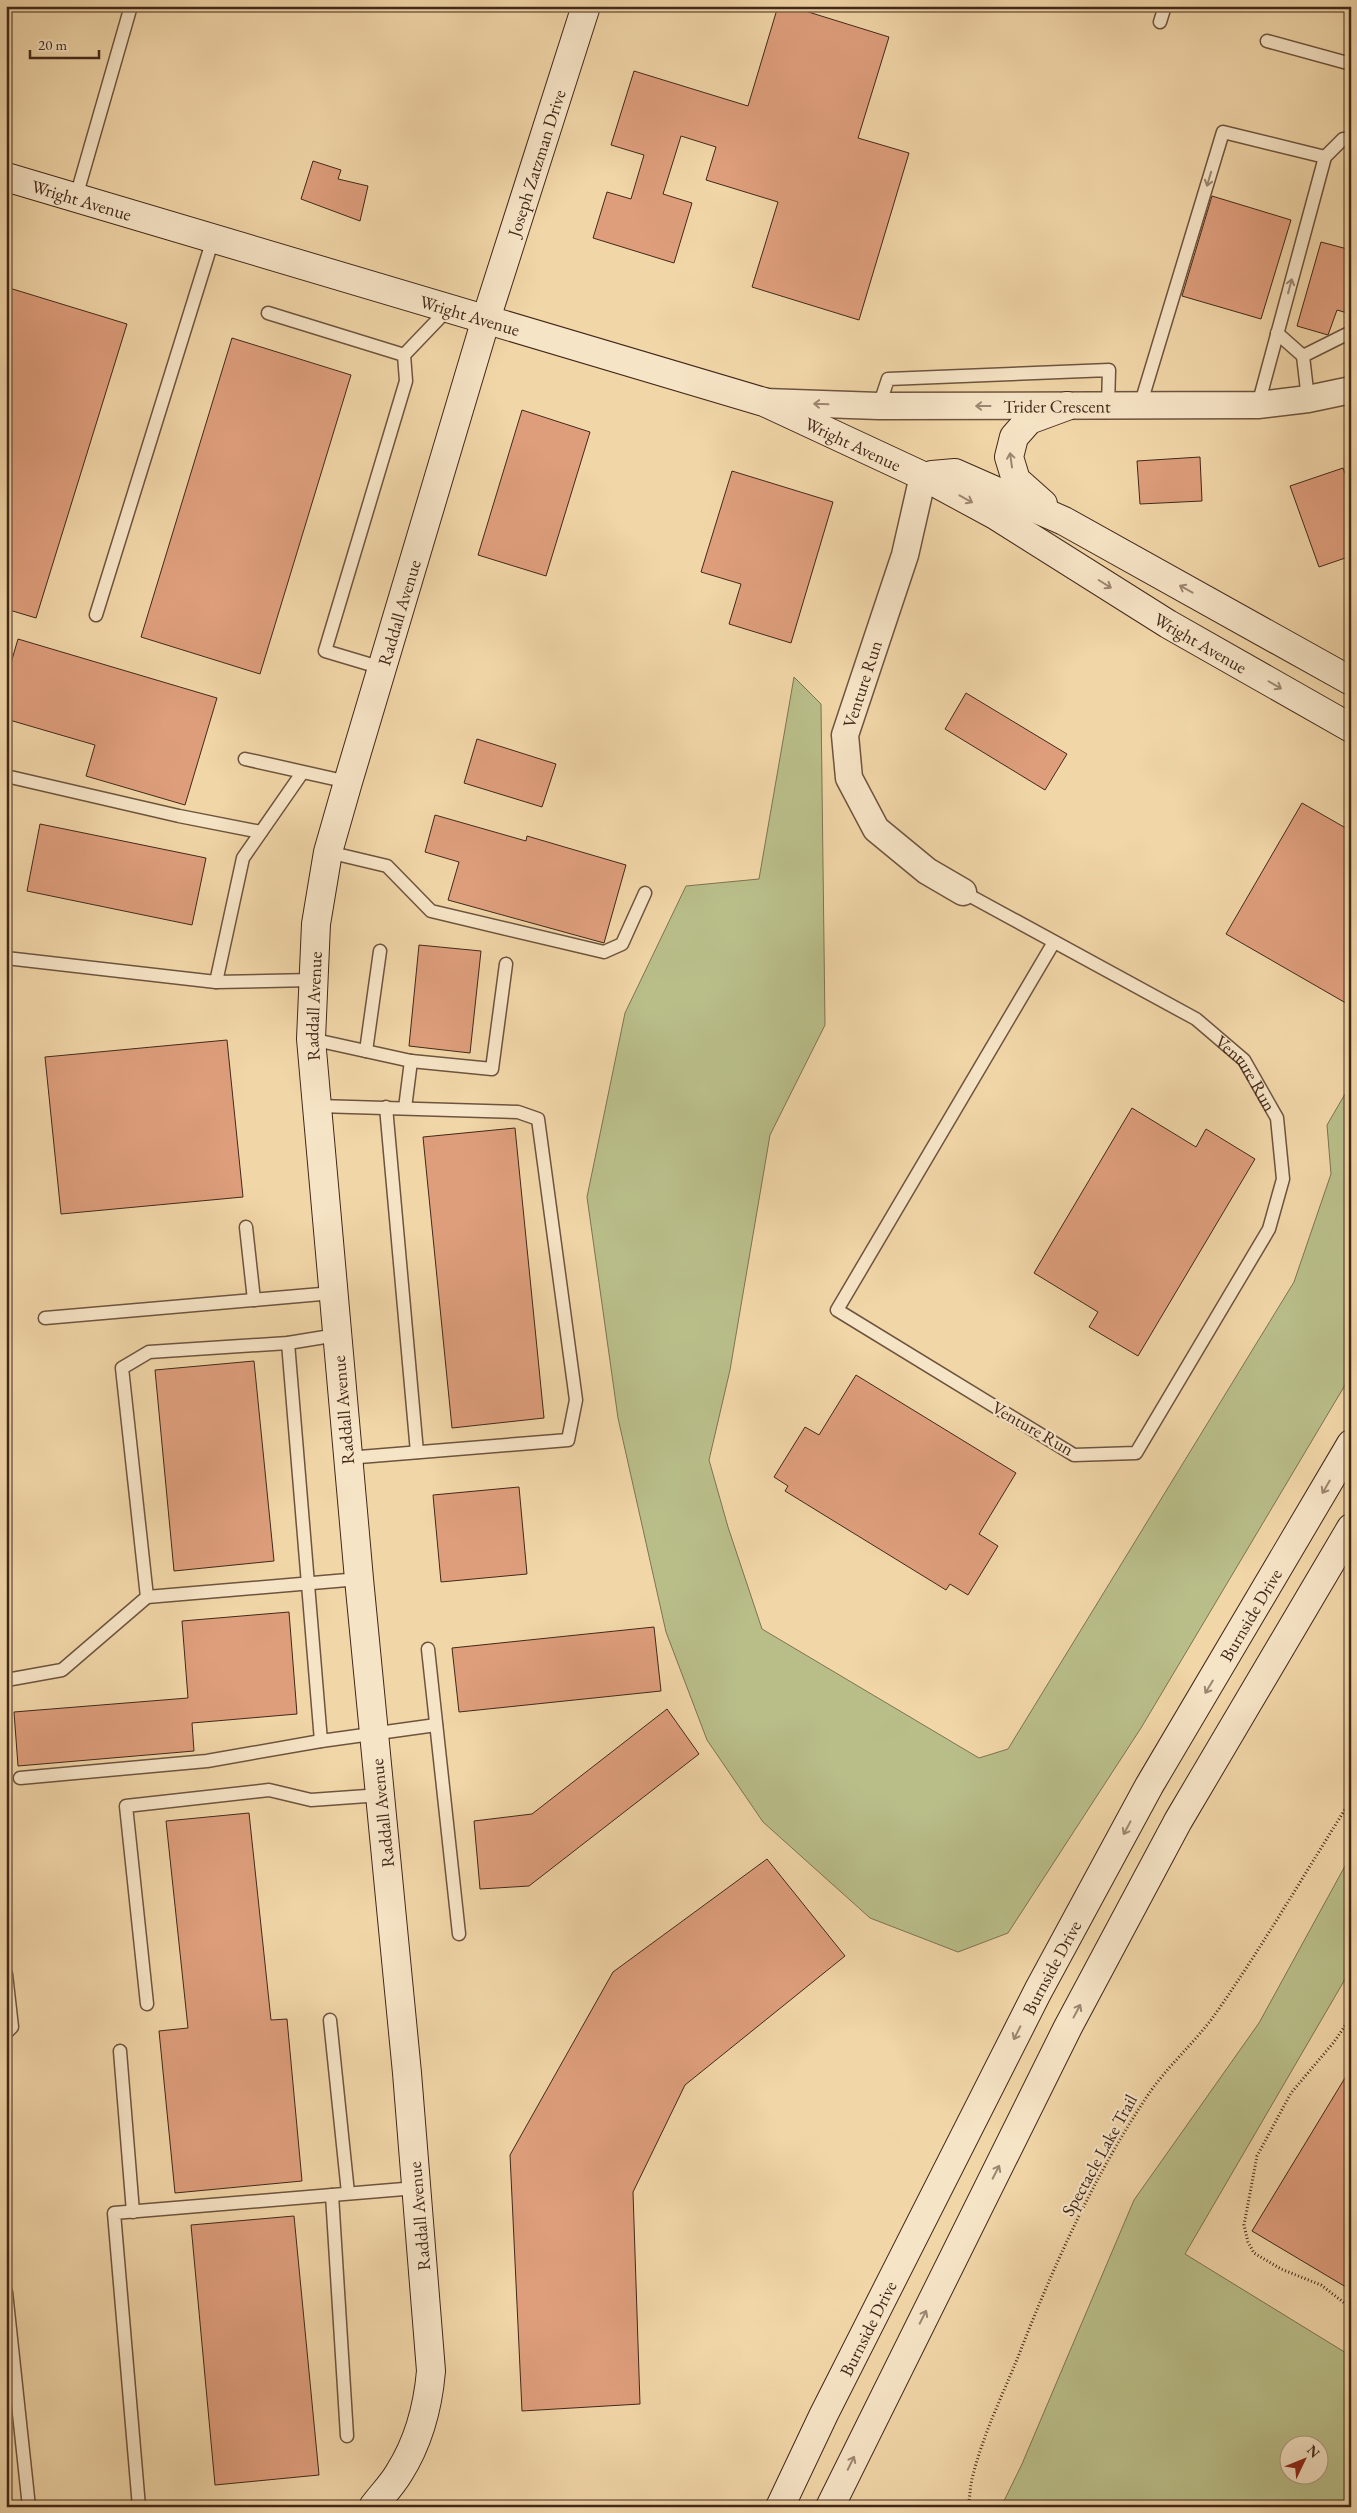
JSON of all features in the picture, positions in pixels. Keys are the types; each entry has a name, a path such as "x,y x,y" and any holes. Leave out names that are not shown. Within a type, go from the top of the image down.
{"main road":[{"name":"Joseph Zatzman Drive","path":"486,319 586,6"},
{"name":"Wright Avenue","path":"6,176 212,239 764,402 923,476 995,515 1168,624 1351,728"},
{"name":"Raddall Avenue","path":"373,2507 399,2473 413,2446 429,2399 431,2371 381,1795 373,1733 311,1039 312,980 316,924 328,852 486,319"},
{"path":"1064,521 1016,480 1008,457 1014,437 1029,420 1067,406"},
{"name":"Wright Avenue","path":"923,476 956,473 1064,521 1351,681"},
{"path":"1168,624 1188,612 1227,612"},
{"name":"Burnside Drive","path":"780,2507 824,2414 1043,1983 1149,1786 1351,1444"},
{"path":"830,2507 1068,2027 1173,1829 1351,1528"}],"street":[{"name":"Trider Crescent","path":"764,402 879,406 1258,404 1308,399 1351,390"},
{"name":"Venture Run","path":"923,476 905,555 845,735 849,778 876,829 928,871 962,892"}],"lane":[{"path":"76,197 131,6"},
{"path":"1160,22 1165,6"},
{"path":"1267,41 1351,64"},
{"path":"1140,406 1223,132 1325,157"},
{"path":"1258,404 1325,157 1343,139 1351,140"},
{"path":"96,615 212,239"},
{"path":"382,668 325,651 406,381 404,355 449,308"},
{"path":"268,313 404,355"},
{"path":"1303,356 1351,332"},
{"path":"1277,333 1303,356 1308,399"},
{"path":"879,406 888,379 1109,370 1108,406"},
{"path":"245,758 302,773 348,782"},
{"path":"216,982 244,858 302,773"},
{"path":"6,776 179,816 262,832"},
{"path":"328,852 387,866 431,911 604,952 622,944 645,893"},
{"name":"Venture Run","path":"962,892 1196,1019 1244,1060 1277,1118 1283,1179 1270,1229 1136,1453 1074,1455 837,1310 1054,942"},
{"path":"366,1051 380,951"},
{"path":"6,958 216,982 312,980"},
{"path":"311,1039 411,1061 492,1069 506,964"},
{"path":"405,1108 411,1061"},
{"path":"318,1106 518,1112 538,1119 576,1400 568,1440 348,1458"},
{"path":"386,1107 417,1452"},
{"path":"246,1227 254,1300"},
{"path":"45,1318 333,1293"},
{"path":"147,1597 122,1368 149,1352 288,1343 337,1335"},
{"path":"288,1343 321,1741"},
{"path":"12,1679 62,1670 147,1597 359,1579"},
{"path":"428,1649 459,1934"},
{"path":"20,1778 206,1761 321,1741 436,1725"},
{"path":"147,2004 126,1806 269,1790 311,1800 381,1795"},
{"path":"6,1974 12,2027 6,2033"},
{"path":"330,2020 348,2193"},
{"path":"120,2051 133,2212"},
{"path":"139,2507 114,2213 416,2188"},
{"path":"332,2194 347,2436"},
{"path":"6,2292 29,2507"}],"path":[{"name":"Spectacle Lake Trail","path":"968,2507 978,2457 1028,2331 1075,2223 1116,2143 1148,2095 1214,2015 1273,1929 1296,1886 1351,1800"},
{"path":"1351,2017 1334,2042 1291,2093 1257,2156 1244,2225 1248,2242 1254,2253 1281,2269 1321,2285 1351,2308"}],"green space":[{"path":"794,677 821,704 825,1025 770,1135 730,1370 709,1460 728,1527 762,1629 979,1758 1008,1749 1294,1282 1331,1174 1327,1125 1345,1094 1351,1094 1351,1375 1141,1728 1008,1933 958,1952 870,1918 763,1822 707,1740 666,1632 618,1418 587,1197 625,1013 686,886 759,879"},
{"path":"1351,1855 1351,1969 1185,2254 1351,2356 1351,2507 1001,2507 1022,2464 1134,2200 1259,2023"}],"building":[{"path":"778,6 789,6 889,37 858,138 909,153 859,320 752,287 778,202 706,180 716,147 681,136 663,194 692,203 674,263 593,238 607,192 631,199 644,155 611,145 634,71 748,106"},
{"path":"313,161 341,170 338,179 368,186 360,221 301,199"},
{"path":"1212,196 1291,220 1261,319 1182,296"},
{"path":"1321,242 1351,250 1351,314 1337,310 1328,335 1297,326"},
{"path":"6,287 127,324 36,618 6,609"},
{"path":"232,338 351,375 260,674 141,637"},
{"path":"522,410 590,432 546,576 478,555"},
{"path":"1200,457 1202,501 1140,504 1137,461"},
{"path":"1343,468 1351,489 1351,556 1319,567 1290,486"},
{"path":"732,471 833,502 791,643 729,624 741,584 701,572"},
{"path":"18,639 217,698 185,805 86,776 95,745 6,719 6,680"},
{"path":"966,693 1067,754 1045,790 945,729"},
{"path":"477,739 556,764 542,807 464,783"},
{"path":"1302,803 1351,831 1351,1006 1226,934"},
{"path":"435,815 526,841 527,836 626,865 604,943 448,900 459,862 425,852"},
{"path":"40,824 206,858 192,925 27,891"},
{"path":"419,945 481,951 470,1053 409,1046"},
{"path":"227,1040 243,1197 61,1214 45,1057"},
{"path":"1132,1108 1196,1147 1206,1129 1255,1159 1138,1356 1089,1327 1098,1312 1034,1273"},
{"path":"515,1128 544,1418 452,1428 423,1137"},
{"path":"254,1361 274,1561 174,1571 155,1370"},
{"path":"856,1375 1016,1473 979,1534 998,1546 968,1595 950,1584 946,1590 785,1491 788,1486 774,1477 805,1427 819,1435"},
{"path":"519,1487 527,1574 441,1582 433,1495"},
{"path":"289,1612 297,1714 192,1723 194,1751 18,1766 14,1712 188,1698 182,1621"},
{"path":"654,1627 661,1691 459,1712 452,1648"},
{"path":"667,1709 699,1754 529,1886 480,1889 474,1821 532,1814"},
{"path":"249,1813 271,2020 287,2019 302,2181 175,2193 159,2031 188,2028 166,1821"},
{"path":"767,1859 845,1956 685,2085 633,2192 640,2404 522,2411 510,2155 613,1972"},
{"path":"1351,2068 1351,2290 1252,2231"},
{"path":"294,2216 319,2475 215,2485 191,2225"}]}
